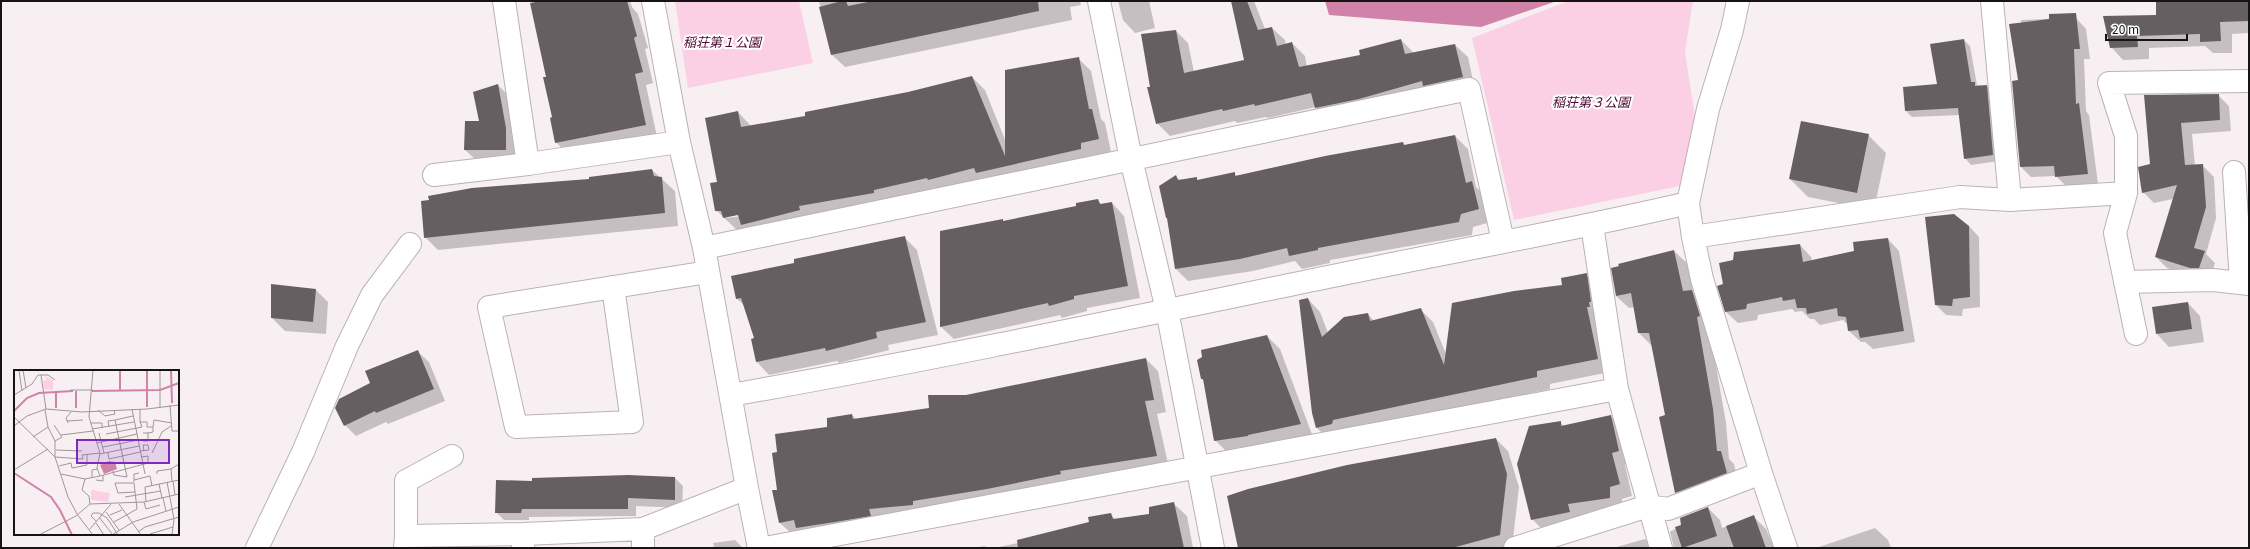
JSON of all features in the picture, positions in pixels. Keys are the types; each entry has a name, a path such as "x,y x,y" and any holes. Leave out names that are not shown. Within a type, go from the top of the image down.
{"street":[{"path":"504,1 528,164"},
{"path":"652,1 679,142 704,248 759,548"},
{"path":"1099,1 1130,159 1167,310 1213,548"},
{"path":"1738,1 1732,30 1708,109 1688,203 1693,237 1702,279 1761,473 1786,548"},
{"path":"1992,1 2010,200"},
{"path":"2136,334 2115,233 2126,193 2126,136 2109,82 2249,81"},
{"path":"704,248 1469,89 1503,241"},
{"path":"434,175 528,164 679,142"},
{"path":"2125,282 2213,280 2245,283 2234,172"},
{"path":"1693,237 1960,197 2010,200 2126,193"},
{"path":"731,395 1167,310 1503,241 1592,225 1688,203"},
{"path":"1592,225 1617,389 1648,506 1661,548"},
{"path":"257,548 303,452 347,346 372,295 410,244"},
{"path":"613,287 632,422 516,427 489,307 613,287 708,272"},
{"path":"765,548 1617,389"},
{"path":"452,456 406,481 406,542 643,538 747,488"},
{"path":"1515,548 1648,506 1668,509 1761,473"}],"green space":[{"name":"稲荘第１公園","path":"675,1 799,1 813,63 688,88"},
{"name":"稲荘第３公園","path":"1568,1 1693,1 1685,52 1696,123 1680,186 1514,220 1472,38"}],"shaded area":[{"path":"1325,1 1557,1 1481,27 1329,15"}],"building":[{"path":"541,1 627,1 637,36 634,38 643,72 635,74 646,125 555,143 550,118 552,117 543,77 546,77 530,3"},
{"path":"846,1 848,6 873,1 1038,1 1039,11 831,55 819,7"},
{"path":"1231,1 1247,1 1258,30 1272,27 1277,46 1292,42 1299,67 1360,55 1359,50 1401,39 1405,54 1455,44 1463,77 1423,86 1422,81 1359,99 1315,108 1311,93 1255,106 1254,104 1223,111 1222,109 1156,124 1147,87 1150,87 1141,34 1176,30 1184,73 1244,60"},
{"path":"2156,1 2249,1 2249,21 2220,22 2221,41 2200,42 2200,34 2137,36 2138,47 2110,48 2103,16 2156,15"},
{"path":"2076,13 2080,49 2074,49 2076,104 2079,103 2088,174 2055,177 2054,166 2020,167 2012,81 2018,80 2009,24 2049,19 2049,14"},
{"path":"1964,39 1971,82 1975,82 1975,86 1987,85 1993,155 1964,159 1958,108 1905,111 1903,87 1937,84 1930,44"},
{"path":"1079,57 1089,109 1092,109 1099,139 1081,143 1081,149 976,173 974,168 928,180 927,178 874,190 874,193 799,206 800,210 741,225 738,215 723,218 721,211 715,211 710,183 717,182 705,118 738,111 741,127 805,116 805,112 908,92 972,76 1005,156 1005,70"},
{"path":"498,84 506,128 506,150 464,150 465,121 479,121 473,92"},
{"path":"2219,94 2220,120 2181,123 2185,165 2203,164 2206,207 2194,248 2205,251 2199,268 2190,268 2155,257 2177,185 2142,193 2138,167 2150,164 2144,95"},
{"path":"1801,121 1869,134 1857,193 1789,179"},
{"path":"1455,135 1466,183 1472,181 1479,209 1461,214 1459,222 1318,248 1318,250 1289,256 1287,248 1240,259 1175,269 1167,218 1159,186 1176,175 1178,180 1197,177 1197,180 1235,172 1235,176 1325,156 1403,142 1404,145"},
{"path":"652,169 654,176 662,177 665,213 424,238 421,201 429,200 428,196 472,188 589,179 589,177"},
{"path":"1098,199 1100,204 1112,202 1128,286 1074,296 1074,299 1049,306 1048,303 940,327 940,231 1003,219 1003,221 1076,206 1076,203"},
{"path":"1954,214 1969,226 1970,297 1953,299 1952,306 1935,305 1925,217"},
{"path":"905,236 926,322 876,332 877,338 826,351 825,348 756,362 751,339 754,338 741,298 736,299 731,276 794,263 794,259"},
{"path":"1888,238 1904,331 1860,338 1858,330 1848,331 1846,317 1838,316 1837,308 1807,314 1806,308 1797,308 1795,299 1783,301 1782,297 1747,304 1746,309 1725,312 1717,286 1723,284 1719,263 1733,260 1734,252 1800,244 1803,262 1854,251 1853,242"},
{"path":"1674,250 1683,291 1692,290 1700,316 1697,317 1713,409 1717,451 1721,451 1727,473 1675,493 1659,417 1665,415 1649,333 1638,333 1631,293 1616,296 1611,268 1619,266 1618,264"},
{"path":"1587,273 1591,302 1589,302 1590,307 1587,307 1598,359 1537,371 1537,377 1333,420 1332,424 1316,428 1312,413 1299,300 1308,298 1322,337 1344,317 1368,313 1370,321 1421,308 1444,365 1452,303 1514,291 1562,285 1561,278"},
{"path":"271,284 316,289 313,322 271,318"},
{"path":"2188,302 2192,329 2156,334 2152,307"},
{"path":"1267,335 1301,424 1248,436 1214,441 1203,379 1201,379 1197,360 1202,357 1201,350"},
{"path":"418,350 434,389 376,413 375,411 344,426 335,408 339,399 370,383 365,371"},
{"path":"1146,358 1154,400 1145,401 1157,456 1060,471 1061,474 987,489 913,501 913,505 869,509 871,516 796,528 794,520 779,523 772,490 777,490 772,453 777,452 775,434 827,427 827,418 852,414 853,419 929,408 928,395 966,395"},
{"path":"1611,415 1619,451 1612,453 1620,484 1610,487 1610,498 1568,504 1570,512 1531,520 1517,464 1529,426 1561,421 1561,426"},
{"path":"1496,438 1507,474 1500,535 1452,548 1238,548 1227,496 1248,489 1347,465"},
{"path":"628,475 675,477 675,500 628,498 628,509 522,509 521,513 495,513 496,480 532,481 532,478"},
{"path":"1174,502 1184,548 1018,548 1017,540 1089,522 1088,517 1111,513 1113,519 1149,514 1149,507"},
{"path":"1708,507 1717,536 1682,548 1675,527 1681,525 1680,518"},
{"path":"1754,515 1766,548 1734,548 1726,526"}]}
